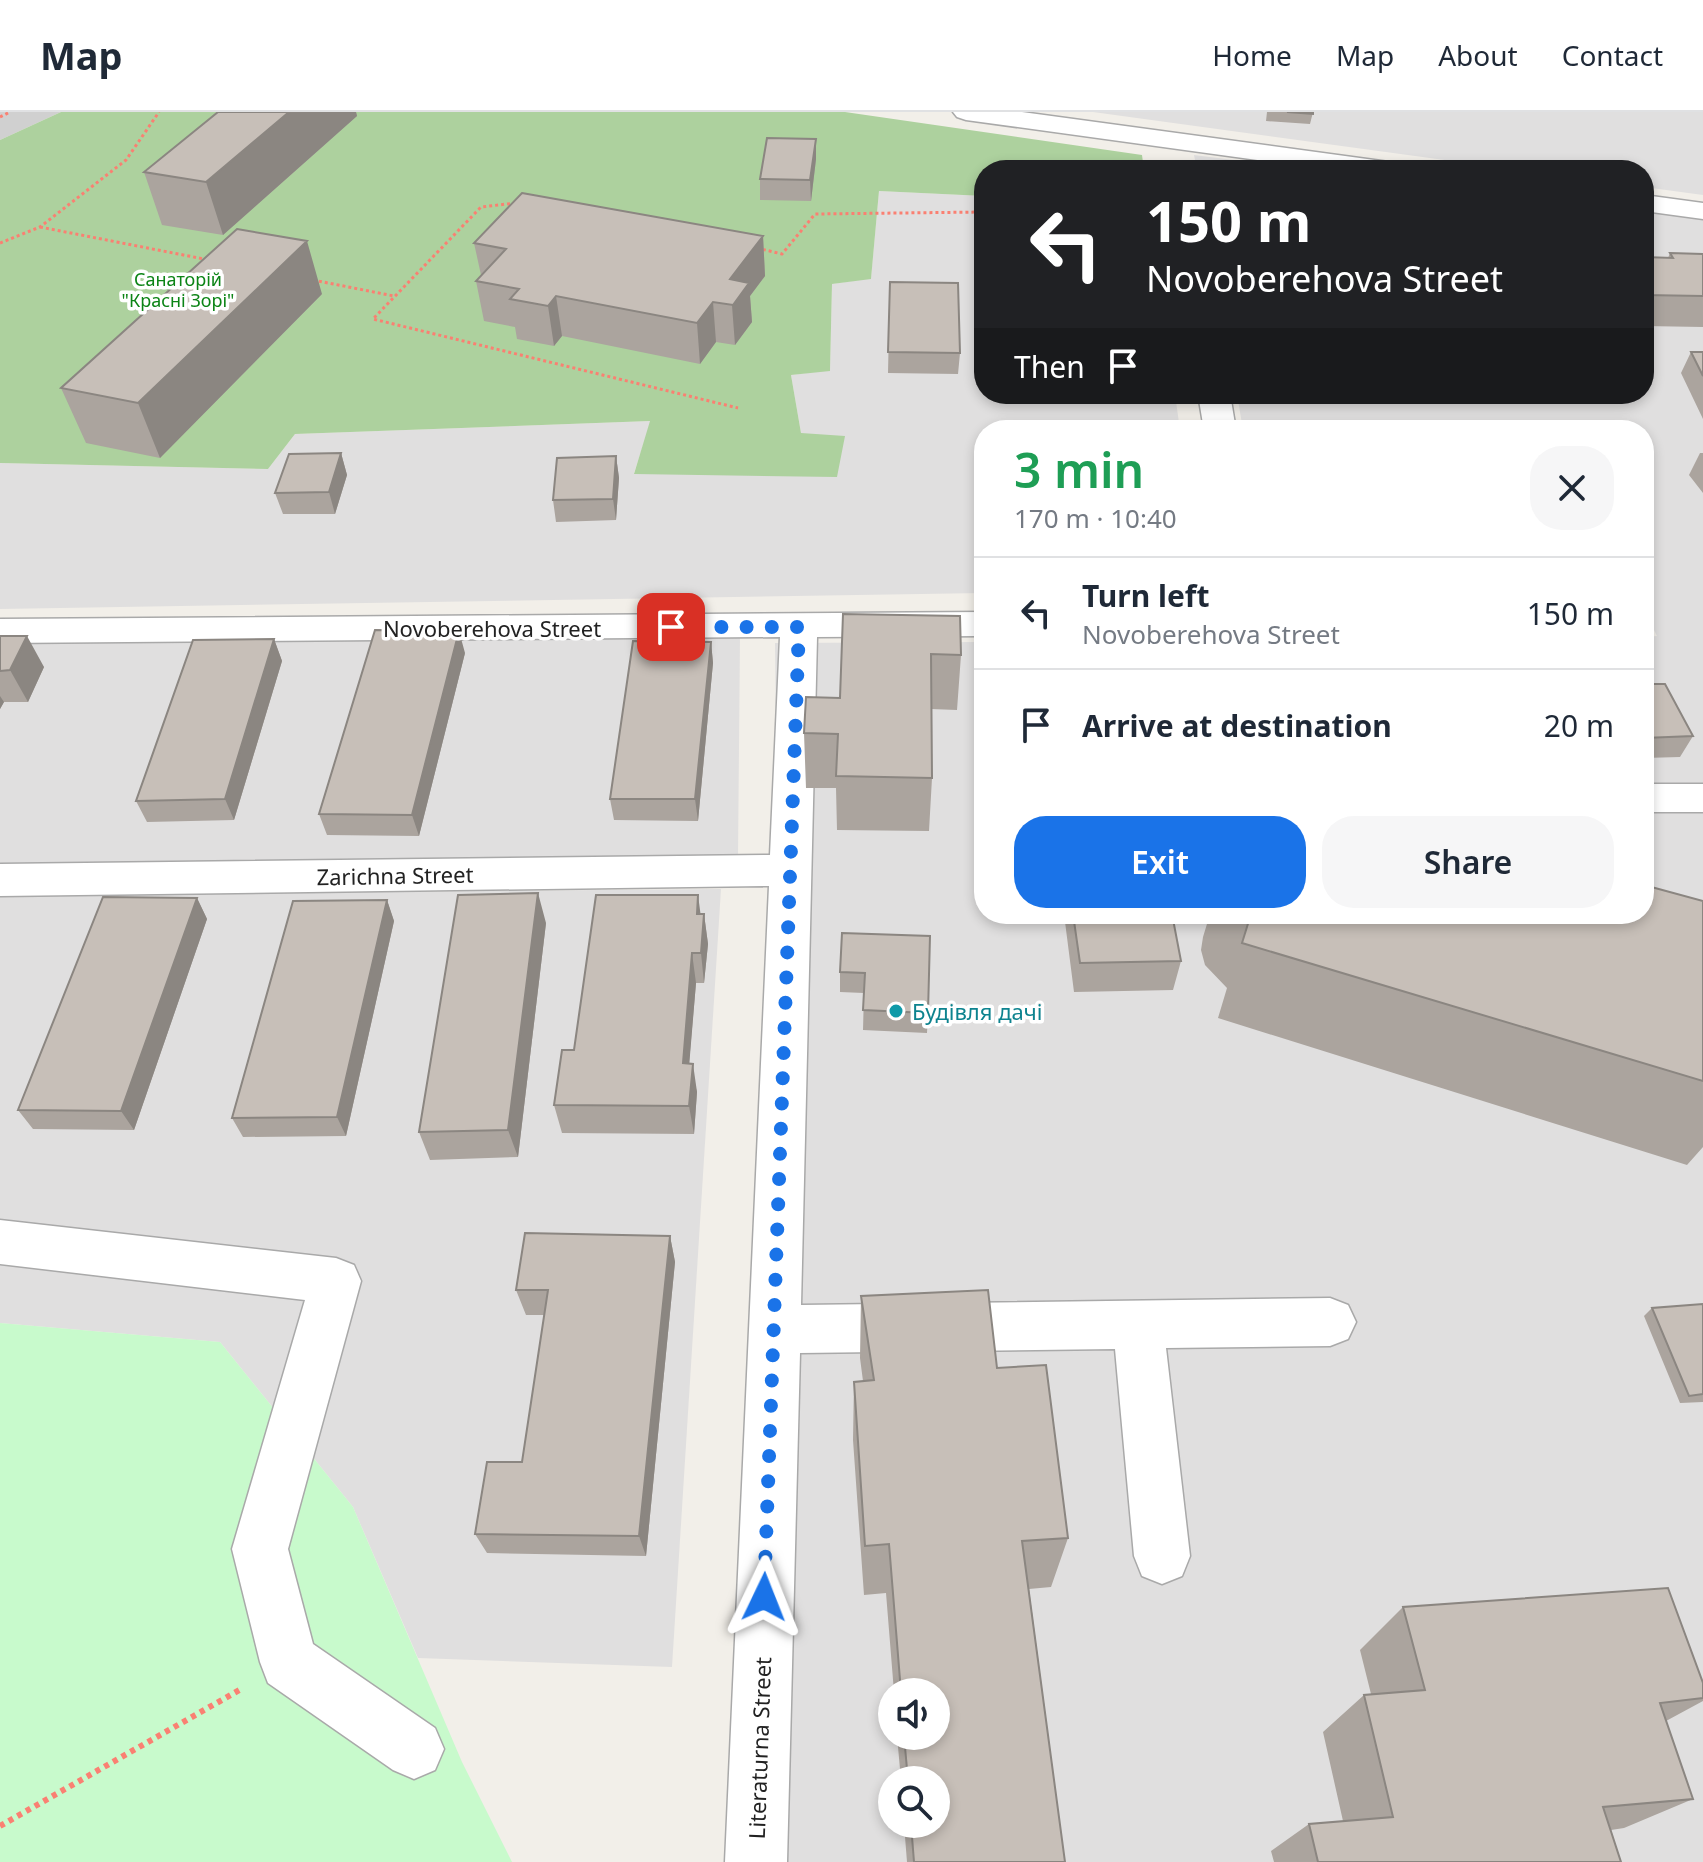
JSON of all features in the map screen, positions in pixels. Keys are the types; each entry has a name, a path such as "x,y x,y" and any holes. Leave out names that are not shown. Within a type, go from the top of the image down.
{"street":[{"path":"966,112 1305,160"},
{"path":"1175,143 1178,160"},
{"path":"1654,204 1703,211"},
{"name":"Novoberehova Street","path":"0,631 974,624"},
{"name":"Literaturna Street","path":"756,1862 799,627"},
{"path":"1654,798 1703,798"},
{"name":"Zarichna Street","path":"0,880 790,870"},
{"path":"0,1242 336,1281 260,1549 289,1662 414,1749"},
{"path":"773,1329 1330,1322"},
{"path":"1138,1324 1162,1556"}],"path":[{"path":"0,117 10,112"},
{"path":"0,243 40,227 126,160 159,112"},
{"path":"520,202 481,207 373,319 738,408"},
{"path":"753,247 782,254 815,214 974,212"},
{"path":"40,227 210,260"},
{"path":"302,278 395,296"},
{"path":"0,1826 289,1662"}],"shaded area":[{"path":"0,112 61,112 0,140"},
{"path":"1093,112 1703,112 1703,195 1654,188 1654,160 1445,160"},
{"path":"1194,155 1234,160 1195,160"},
{"path":"879,191 974,196 974,404 1176,404 1179,420 974,420 974,593 0,609 0,463 268,469 295,434 651,421 634,473 801,433 791,375 830,370 832,284 871,278"},
{"path":"1654,212 1703,218 1703,1862 769,1862 782,1303 775,643 974,642 974,924 1654,924 1654,636 1657,636 1654,630 1654,420 1241,420 1239,404 1654,404"},
{"path":"740,636 738,858 0,872 0,644"},
{"path":"721,889 672,1667 418,1658 353,1507 220,1342 0,1323 0,895"}],"green space":[{"name":"Санаторій \"Красні Зорі\"","path":"61,112 845,112 1142,155 1143,160 974,160 974,196 879,191 871,279 832,284 830,371 791,375 801,433 845,436 837,477 634,474 650,421 295,434 268,469 0,463 0,140"},
{"path":"0,1323 220,1342 353,1507 462,1762 512,1862 0,1862"}],"building":[{"path":"218,112 289,112 206,182 144,172"},
{"path":"767,138 816,139 810,180 760,179"},
{"path":"522,193 763,236 730,279 749,283 733,305 713,302 697,323 556,296 548,306 510,299 519,289 476,281 506,249 474,243"},
{"path":"237,229 307,241 138,403 61,388"},
{"path":"1670,253 1703,254 1703,296 1654,295 1654,257 1673,258"},
{"path":"890,282 958,283 960,353 888,352"},
{"path":"1691,352 1703,352 1703,376"},
{"path":"341,453 329,492 275,493 289,454"},
{"path":"616,456 613,499 553,500 557,458"},
{"path":"843,614 960,616 961,655 931,654 932,778 836,776 838,734 804,733 806,697 840,698"},
{"path":"375,630 459,631 412,815 319,814"},
{"path":"0,636 27,636 10,670 0,671"},
{"path":"274,639 225,799 136,801 193,640"},
{"path":"633,641 711,642 695,799 610,799"},
{"path":"1654,684 1665,684 1693,736 1654,738"},
{"path":"1654,888 1703,901 1703,1081 1242,943 1248,924 1654,924"},
{"path":"538,893 508,1130 419,1132 458,895"},
{"path":"596,895 698,895 697,914 704,914 701,953 692,953 683,1063 693,1064 689,1106 554,1105 562,1050 574,1050"},
{"path":"103,897 197,898 121,1111 18,1110"},
{"path":"387,900 337,1117 232,1118 293,901"},
{"path":"1074,924 1174,924 1181,961 1080,963"},
{"name":"Будівля дачі","path":"842,933 930,936 928,1013 863,1010 865,973 840,972"},
{"path":"525,1233 670,1236 639,1536 475,1534 487,1462 522,1462 548,1290 516,1290"},
{"path":"988,1290 997,1368 1046,1365 1068,1538 1022,1541 1065,1862 914,1862 912,1838 950,1838 950,1766 907,1766 905,1750 950,1750 950,1678 900,1678 889,1544 865,1546 854,1382 874,1380 861,1296"},
{"path":"1703,1304 1703,1394 1689,1396 1652,1308"},
{"path":"1668,1588 1703,1683 1703,1698 1660,1703 1693,1799 1603,1807 1621,1862 1318,1862 1309,1824 1393,1817 1364,1695 1425,1690 1403,1607"}],"place":[{"name":"Будівля дачі","path":"896,1011"}],"route":[{"path":"671,627 799,627 764,1597"}]}
